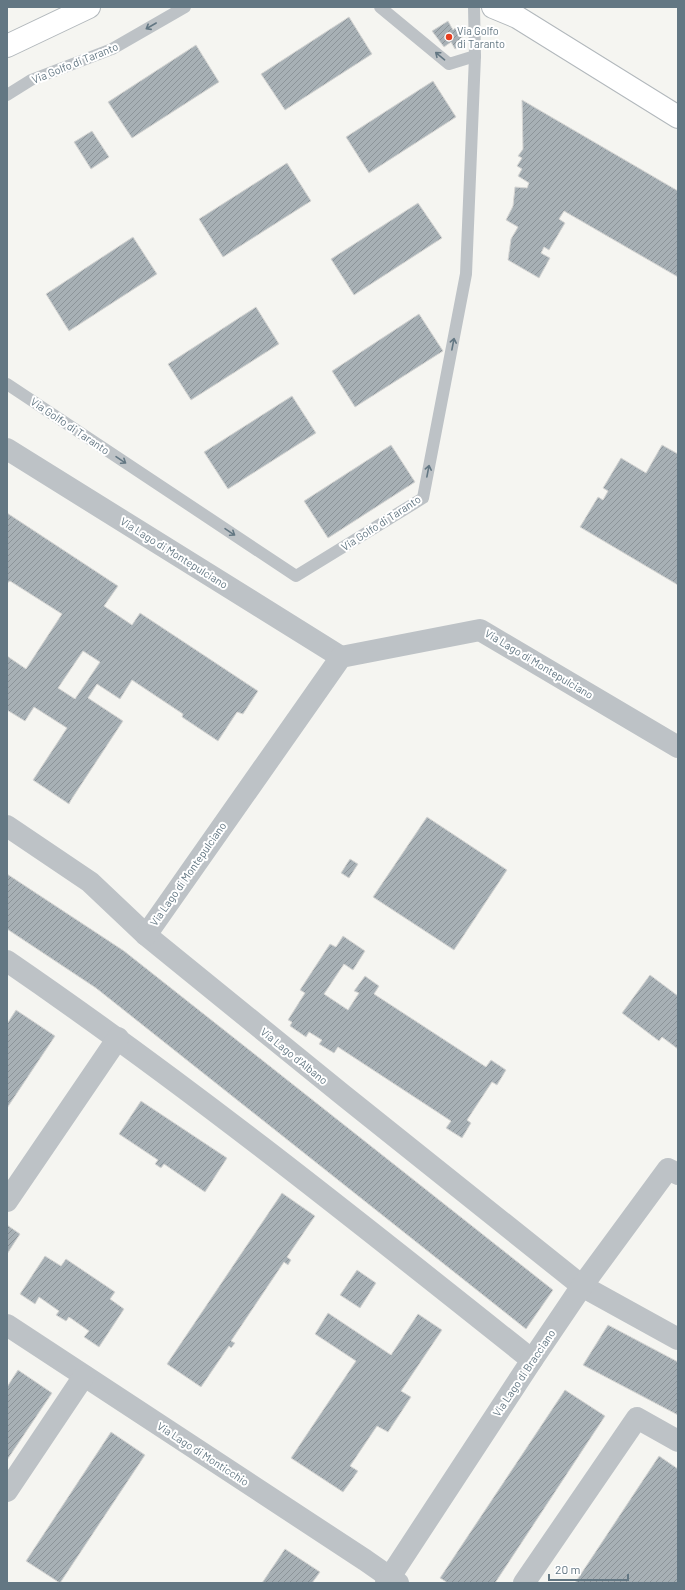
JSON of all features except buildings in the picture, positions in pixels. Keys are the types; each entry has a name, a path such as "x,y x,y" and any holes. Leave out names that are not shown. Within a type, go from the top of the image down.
{"street":[{"path":"7,46 89,7"},
{"path":"493,7 517,17 678,117"},
{"name":"Via Lago di Montepulciano","path":"7,449 341,657 480,630 678,747"},
{"name":"Via Lago di Montepulciano","path":"146,935 341,657"},
{"name":"Via Lago d'Albano","path":"7,826 90,882 146,935 349,1100 582,1286 678,1339"},
{"path":"7,961 118,1038 361,1224 532,1360"},
{"path":"7,1201 118,1038"},
{"name":"Via Lago di Bracciano","path":"391,1581 532,1360 582,1286 673,1171"},
{"name":"Via Lago di Monticchio","path":"7,1325 365,1560 391,1581"},
{"path":"7,1491 84,1376"},
{"path":"524,1583 637,1418 678,1441"}],"lane":[{"name":"Via Golfo di Taranto","path":"7,95 31,80 112,49 185,7"},
{"path":"380,7 449,64 475,56"},
{"name":"Via Golfo di Taranto","path":"7,384 296,576 424,498 466,274 475,56 474,7"}],"place":[{"name":"Via Golfo di Taranto","path":"449,37"}]}
